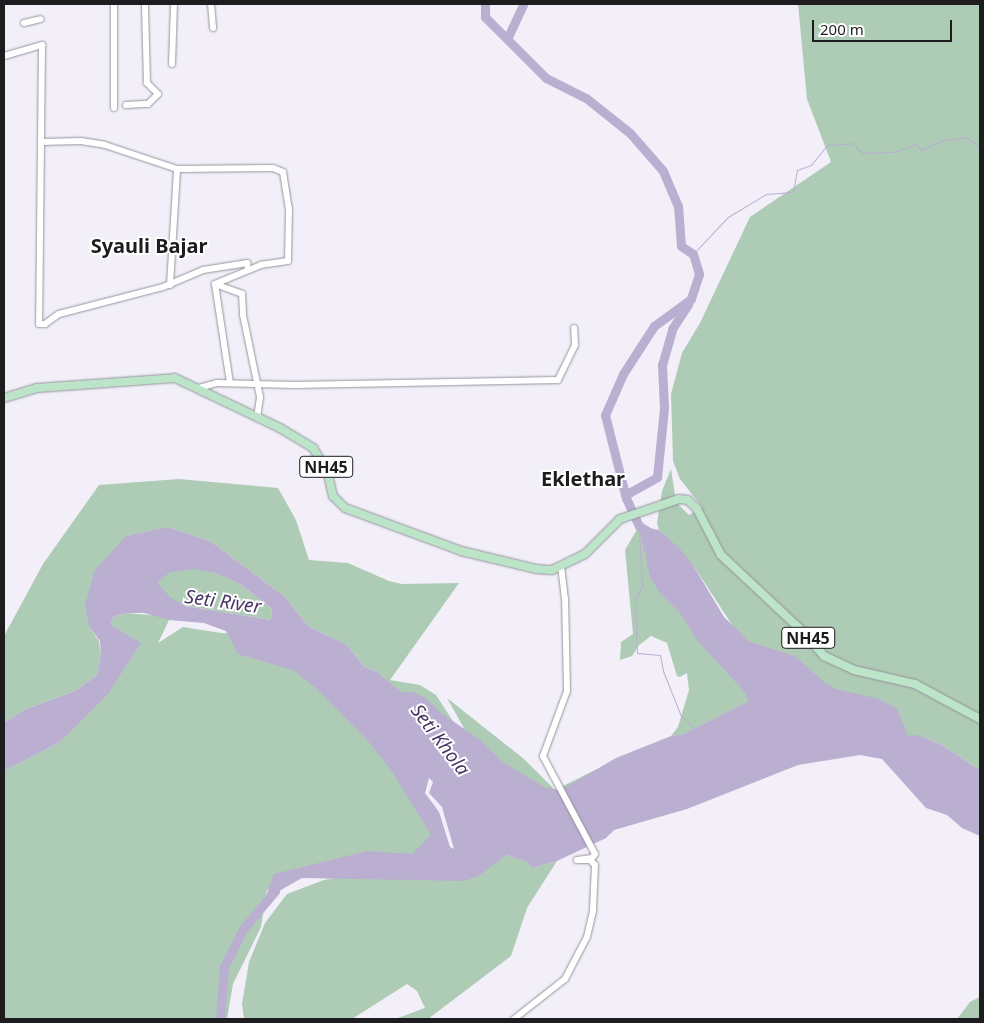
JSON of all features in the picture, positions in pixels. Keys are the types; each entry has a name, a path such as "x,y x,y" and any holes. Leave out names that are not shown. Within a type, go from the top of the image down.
{"main road":[{"name":"NH45","path":"4,398 37,388 165,376 199,388 313,448 327,470 333,496 345,508 482,557 546,571 561,567 585,554 620,519 679,499 688,500 694,505 721,555 799,628 824,656 854,670 915,684 980,719"}],"street":[{"path":"114,4 114,108"},
{"path":"126,104 148,104 158,94 147,83 145,4"},
{"path":"172,64 174,4"},
{"path":"212,4 213,28"},
{"path":"24,22 41,19"},
{"path":"4,56 42,45 39,324 45,324 59,314 170,285 204,270 247,263 248,269"},
{"path":"41,142 81,142 105,145 177,169 273,168 283,172 289,209 288,261 248,269 216,284"},
{"path":"170,285 177,169"},
{"path":"216,284 230,383"},
{"path":"216,284 242,294 242,315 259,384 257,418"},
{"path":"199,388 216,383 558,380 575,346 574,328"},
{"path":"514,1019 560,987 582,948 591,921 595,865 590,860 577,860 594,857 545,765 543,750 556,727 568,691 565,599 561,567"}],"green space":[{"path":"798,4 980,4 980,770 940,744 922,737 901,737 740,637 693,565 659,530 657,523 662,491 671,469 676,502 689,515 702,507 680,479 673,461 671,394 682,353 700,323 750,217 831,162 807,99"},
{"path":"179,479 278,488 296,520 309,560 348,563 389,581 402,584 459,583 390,680 420,685 436,695 458,729 402,695 377,672 363,666 346,644 309,627 285,597 210,541 167,527 126,536 90,628 99,641 101,654 97,675 75,691 24,710 4,723 4,636 43,564 99,485"},
{"path":"639,526 761,699 750,701 684,734 671,736 678,727 689,690 687,673 680,677 677,676 667,643 651,636 639,645 632,656 620,660 621,642 633,634 625,550"},
{"path":"167,548 240,584 272,609 271,620 107,593"},
{"path":"127,613 160,616 169,620 158,643 183,627 221,633 259,635 352,713 450,847 460,853 322,867 267,890 261,927 233,984 227,1019 4,1019 4,771 60,742 120,675 140,643 111,625 113,617"},
{"path":"447,698 524,759 555,790 597,769 551,816 465,730"},
{"path":"506,855 529,862 532,868 557,861 527,908 511,956 428,1019 395,1019 425,1008 417,991 407,984 352,1019 244,1019 242,1004 249,962 265,923 287,894 324,880 354,874"},
{"path":"980,997 980,1019 957,1019 970,1002"}],"water":[{"name":"Seti Khola","path":"639,526 659,530 679,548 693,565 724,617 750,642 795,656 825,683 836,689 879,699 897,709 908,736 917,735 940,744 980,770 980,836 962,828 947,815 926,808 882,759 860,755 798,765 687,809 614,830 606,838 557,861 532,868 528,862 506,855 480,875 465,881 302,878 265,899 274,874 367,851 412,854 431,835 391,770 368,741 318,690 293,670 238,654 226,631 204,623 169,620 144,613 127,613 113,617 111,625 141,643 108,694 60,742 4,771 4,723 24,710 75,691 97,675 101,654 100,641 90,628 85,605 95,570 126,536 167,527 210,541 285,597 309,627 346,644 363,666 377,672 401,692 413,692 427,699 441,713 479,739 504,763 546,788 561,790 616,758 671,736 684,734 749,701 743,690 697,640 680,613 659,592 650,577","holes":["195,569 216,573 240,584 272,609 271,620 185,606 171,598 157,583 170,572","429,778 433,782 429,793 442,807 454,849 450,847 439,812 425,793"]}],"waterway":[{"path":"485,4 485,17 546,78 586,98 630,133 663,171 678,206 681,246 693,254 699,274 691,299 654,326 623,374 605,415 626,498 639,526 649,532"},
{"path":"507,39 523,4"},
{"path":"693,254 728,217 766,194 793,192 797,170 811,165 827,145 853,143 861,153 894,152 916,144 921,150 940,141 966,137 980,146"},
{"path":"625,495 657,477 664,408 662,365 672,329 688,304"},
{"path":"639,526 642,587 635,599 637,653 660,655 663,671 681,716 695,729"},
{"path":"220,1019 224,967 243,929 275,891"}],"district":[{"name":"Syauli Bajar","path":"149,245"},
{"name":"Eklethar","path":"583,478"}],"water label":[{"name":"Seti River","path":"223,602"}]}
